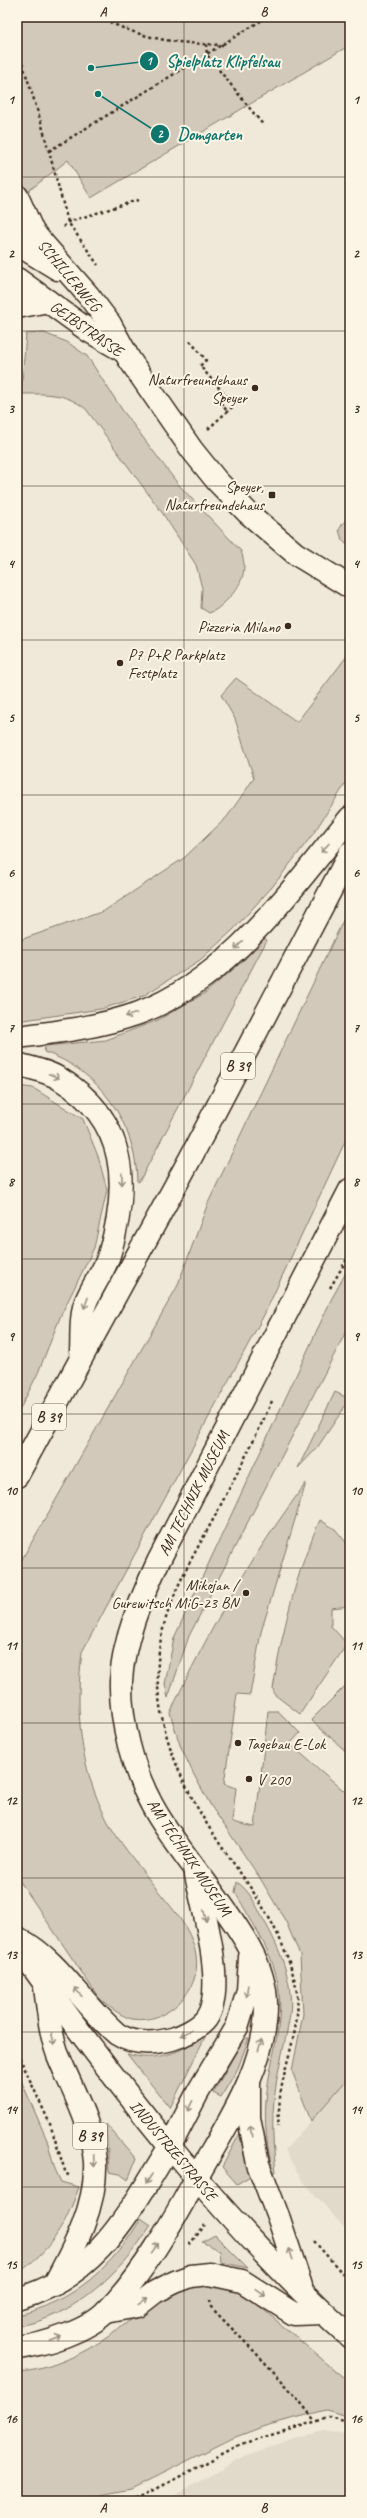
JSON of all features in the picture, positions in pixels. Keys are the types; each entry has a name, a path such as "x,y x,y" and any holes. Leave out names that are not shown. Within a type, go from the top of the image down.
{"street":[{"name":"SCHILLERWEG","path":"17,196 33,232 69,276 88,295 110,324 125,352"},
{"name":"GEIBSTRASSE","path":"17,244 69,276"},
{"name":"GEIBSTRASSE","path":"17,279 89,331 125,352 192,450 217,481 248,513 296,554 350,587"},
{"path":"17,307 48,301"},
{"path":"17,1037 99,1024 139,1012 179,993 224,960 258,928 350,818"},
{"name":"B 39","path":"17,1476 190,1157 350,852"},
{"name":"B 39","path":"17,1064 60,1078 83,1097 97,1110 118,1152 122,1172 118,1222 108,1257 84,1305 81,1358"},
{"name":"AM TECHNIK MUSEUM","path":"106,2312 168,2230 250,2082 264,2035 266,2003 261,1974 250,1952 226,1908 152,1804 131,1752 124,1717 121,1681 132,1626 158,1562 350,1190"},
{"path":"17,1938 30,1946 56,1967 116,2034 125,2039 148,2043 177,2038 193,2030 206,2018 213,2001 214,1966 194,1864"},
{"name":"INDUSTRIESTRASSE","path":"17,1945 45,1987 132,2102 224,2208 323,2313 350,2337"},
{"path":"17,2299 41,2292 54,2285 92,2258 117,2231 170,2146 198,2092 236,2027 248,1991 250,1952"},
{"name":"B 39","path":"45,1987 54,2042 86,2120 95,2162 94,2179 85,2222 54,2285"},
{"path":"250,2082 249,2118 258,2164 279,2218 302,2291"},
{"path":"17,2348 32,2346 67,2334 106,2312 136,2306 155,2292 191,2276 210,2274 242,2281 294,2314 323,2313"}],"path":[{"path":"99,17 124,30 171,43 223,45"},
{"path":"49,151 267,17"},
{"path":"206,44 207,55 264,126"},
{"path":"17,46 49,151 68,222 98,266"},
{"path":"68,222 138,200"},
{"path":"17,359 20,328"},
{"path":"190,341 206,360 200,366 227,397 220,402 227,411"},
{"path":"208,430 241,399"},
{"path":"204,424 212,435"},
{"path":"326,1294 350,1254"},
{"path":"272,1400 170,1605 160,1643 156,1674 162,1715 182,1782 203,1818 262,1905 285,1949 296,1984 297,2020 281,2090 278,2134"},
{"path":"224,2208 206,2223 189,2245 211,2257 209,2291 211,2307 281,2379 315,2421"},
{"path":"124,2501 143,2496 241,2444 332,2417 350,2423"}],"shaded area":[{"path":"17,17 350,17 350,45 91,198 68,160 17,200"},
{"path":"44,333 67,342 87,356 123,411 178,484 241,551 244,566 242,579 235,592 216,610 209,613 201,608 202,588 196,565 163,514 86,409 70,399 55,395 21,394 26,334"},
{"path":"350,520 350,548 342,540 339,530 343,523"},
{"path":"350,652 350,777 313,834 273,886 233,930 200,960 143,996 101,1009 17,1021 17,941 104,911 184,858 227,817 254,778 235,719 221,695 236,678 297,722"},
{"path":"350,906 350,1131 264,1315 82,1652 79,1717 81,1738 90,1779 111,1828 178,1916 190,1935 196,1956 196,1969 193,1981 188,1992 179,2002 169,2011 158,2016 145,2019 132,2019 119,2013 99,1998 17,1877 17,1568 177,1287 208,1203"},
{"path":"264,938 267,940 139,1182 137,1181 135,1160 130,1139 122,1119 111,1102 97,1085 82,1072 64,1060 44,1052 45,1046 106,1040 158,1020 205,993 244,960"},
{"path":"17,1086 33,1088 83,1119 98,1156 107,1190 94,1248 61,1315 38,1373 17,1415"},
{"path":"350,1265 350,1324 189,1636 168,1698 165,1684 174,1638 331,1300"},
{"path":"335,1392 350,1399 317,1448 298,1468"},
{"path":"306,1483 261,1632 250,1695 237,1694 224,1784 236,1788 232,1822 255,1827 268,1711 278,1711 300,1733 290,1744 350,1796 350,2076 311,2121 292,2071 303,2014 300,1955 286,1922 260,1878 211,1806 194,1775 180,1745 170,1713 215,1623 232,1594 267,1538"},
{"path":"320,1520 335,1529 350,1547 350,1606 331,1608 331,1626 347,1644 300,1714 275,1695 273,1689 285,1624 304,1560"},
{"path":"348,1683 350,1683 350,1755 311,1720"},
{"path":"237,1882 246,1890 252,1899 275,1941 284,1965 290,1990 290,2015 278,2073 273,2113 276,2172 273,2172 269,2154 266,2136 265,2109 279,2019 279,1992 277,1979 268,1953 256,1928 235,1892"},
{"path":"206,2035 170,2108 127,2054 148,2057 168,2054 178,2051"},
{"path":"244,2038 249,2038 238,2068 221,2097 213,2093"},
{"path":"17,2071 47,2140 55,2169 61,2182 79,2187 68,2214 56,2236 29,2265 17,2274"},
{"path":"350,2076 350,2234 302,2180 285,2150"},
{"path":"106,2124 136,2159 128,2180 120,2174 109,2172"},
{"path":"240,2133 244,2154 252,2175 237,2184 222,2167"},
{"path":"141,2218 151,2225 140,2242 111,2275 94,2290 77,2303 58,2314 17,2326 17,2315 37,2310 56,2302 90,2280 118,2251"},
{"path":"215,2235 248,2268 221,2262 220,2251 202,2242"},
{"path":"187,2285 214,2285 238,2288 350,2383 350,2417 326,2410 265,2426 233,2438 131,2489 86,2498 17,2501 17,2372 43,2368 81,2353 115,2332 155,2299 173,2289"},
{"path":"325,2431 350,2436 350,2501 164,2501 240,2459 293,2438"}],"place":[{"name":"Spielplatz Klipfelsau","path":"91,68"},
{"name":"Domgarten","path":"98,94"},
{"name":"Naturfreundehaus Speyer","path":"255,388"},
{"name":"Speyer, Naturfreundehaus","path":"272,495"},
{"name":"Pizzeria Milano","path":"288,626"},
{"name":"P7 P+R Parkplatz Festplatz","path":"120,663"},
{"name":"Mikojan / Gurewitsch MiG-23 BN","path":"246,1593"},
{"name":"Tagebau E-Lok","path":"238,1743"},
{"name":"V 200","path":"249,1779"}]}
